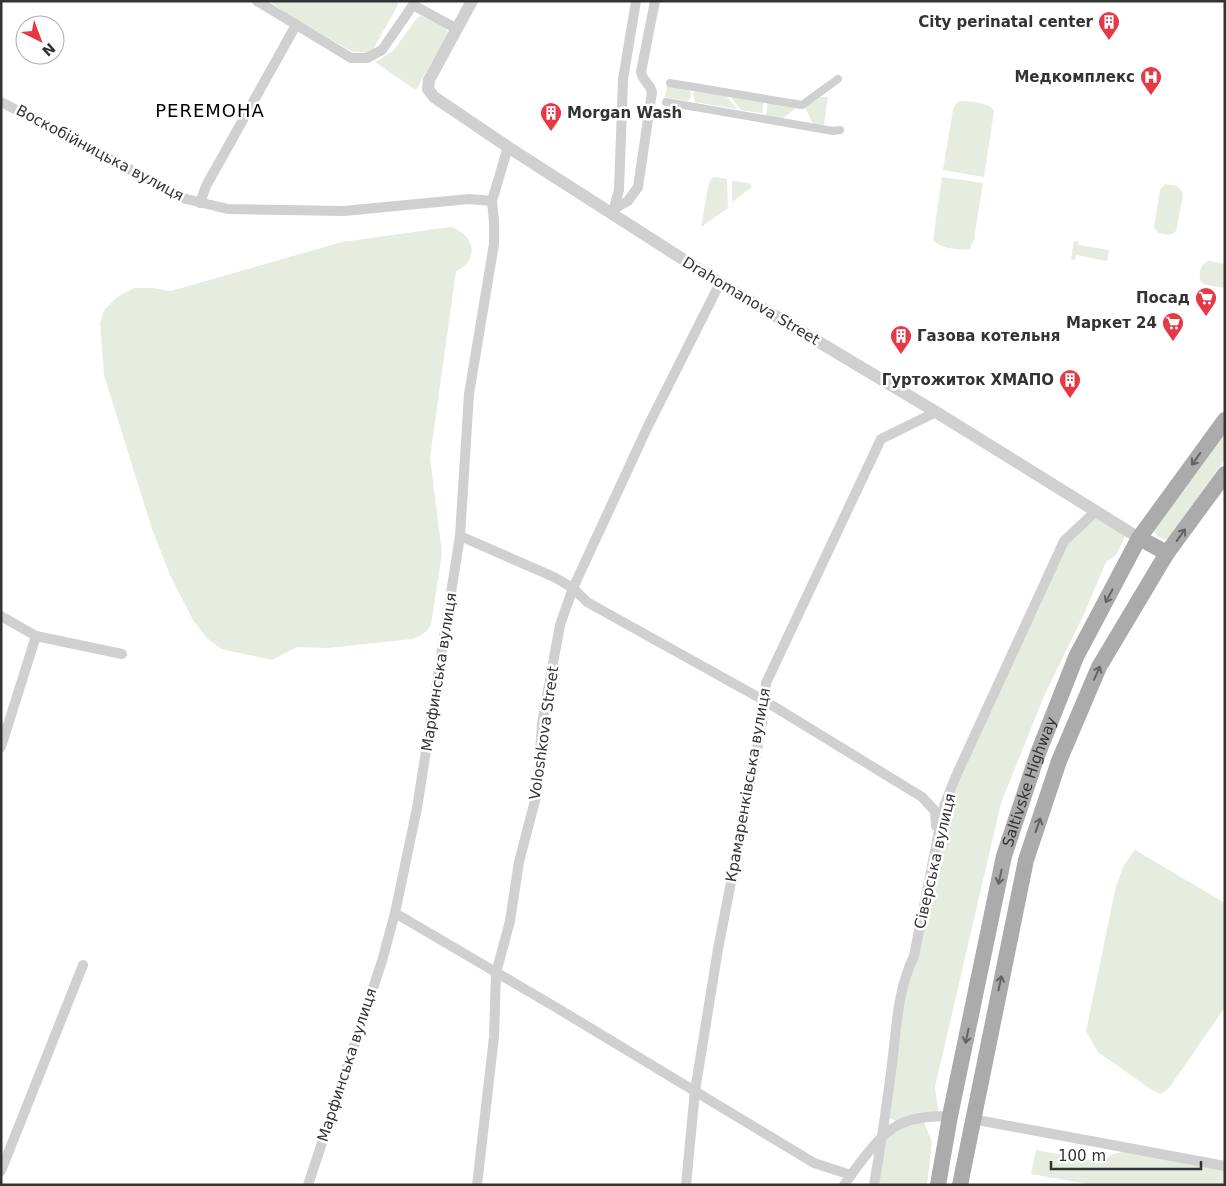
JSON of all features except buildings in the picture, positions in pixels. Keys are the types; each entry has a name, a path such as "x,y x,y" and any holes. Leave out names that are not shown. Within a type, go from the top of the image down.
{"main road":[{"name":"Saltivske Highway","path":"938,1185 950,1116 1004,856 1038,756 1076,657 1139,538 1225,420"},
{"name":"Saltivske Highway","path":"960,1185 1026,860 1059,761 1099,667 1168,553 1225,474"},
{"path":"1139,538 1168,553"},
{"path":"950,1116 972,1119"}],"street":[{"path":"257,1 351,58 372,56 382,50 413,5 457,29 472,1"},
{"path":"613,212 618,200 620,180 623,79 636,1"},
{"path":"613,212 628,201 638,188 652,97 651,88 641,72 654,1"},
{"name":"Воскобійницька вулиця","path":"200,203 206,186 296,25"},
{"name":"Drahomanova Street","path":"457,29 429,80 429,90 434,97 452,111 613,212 720,283 936,412 1139,538"},
{"path":"670,83 802,105 838,79"},
{"name":"Воскобійницька вулиця","path":"1,102 186,199 228,210 344,211 469,198 492,201"},
{"path":"666,102 833,131 840,130"},
{"name":"Марфинська вулиця","path":"308,1185 382,962 395,913 417,808 460,536 469,394 494,244 492,201 508,147"},
{"name":"Voloshkova Street","path":"477,1185 494,1038 496,973 510,921 520,862 537,792 542,724 560,625 573,588 648,426 720,283"},
{"name":"Крамаренківська вулиця","path":"686,1185 695,1091 718,949 765,701 766,683 881,439 936,412"},
{"name":"Сіверська вулиця","path":"874,1185 882,1138 899,996 905,974 914,956 944,806 1064,541 1096,511"},
{"path":"460,536 554,576 573,588 587,602 765,701 922,797 935,811 938,837"},
{"path":"1,616 36,636 122,654"},
{"path":"1,747 36,636"},
{"path":"395,913 814,1163 851,1176"},
{"path":"1,1171 83,965"},
{"path":"844,1185 882,1138 894,1128 921,1118 950,1116"},
{"path":"972,1119 1225,1166"}],"shaded area":[{"path":"269,1 397,1 398,5 371,53 351,51 290,16"},
{"path":"421,16 445,28 448,33 416,90 375,62 393,51 417,18"},
{"path":"667,86 688,89 691,93 690,99 687,101 665,97"},
{"path":"696,91 726,96 737,109 695,102 693,94"},
{"path":"730,96 764,102 762,113 741,110"},
{"path":"819,97 828,97 824,125 813,124 805,107"},
{"path":"960,101 984,104 994,111 984,177 943,170 953,110 956,103"},
{"path":"768,102 797,107 782,119 766,116"},
{"path":"715,177 727,179 728,208 701,227 709,182"},
{"path":"942,177 983,183 974,240 969,249 950,248 940,245 933,240"},
{"path":"732,181 749,183 752,187 732,202"},
{"path":"1165,184 1177,186 1183,195 1176,231 1170,235 1159,233 1154,228 1160,190"},
{"path":"450,227 465,235 471,247 471,254 464,266 456,271 430,458 442,553 431,625 423,634 412,639 328,648 297,647 272,660 221,649 207,638 193,620 170,575 152,529 104,375 100,324 104,310 117,297 134,288 171,291 342,242"},
{"path":"1074,241 1079,242 1078,245 1109,250 1107,261 1076,255 1075,260 1071,259"},
{"path":"1210,261 1225,264 1225,288 1206,285 1201,282 1202,266"},
{"path":"1225,432 1225,459 1169,538 1164,539 1160,537 1154,530"},
{"path":"1096,511 1128,530 1116,555 1106,562 1084,614 1044,696 1001,803 935,1087 939,1116 922,1118 932,1142 927,1185 874,1185 882,1138 903,1123 885,1117 905,974 944,806 1064,541"},
{"path":"1135,850 1225,903 1225,1007 1169,1088 1161,1094 1152,1090 1098,1052 1086,1031 1116,886 1124,865"},
{"path":"1036,1150 1100,1162 1113,1154 1124,1152 1225,1170 1225,1185 1094,1185 1031,1174"}],"place":[{"name":"City perinatal center","path":"1109,41"},
{"name":"Медкомплекс","path":"1151,96"},
{"name":"Morgan Wash","path":"551,132"},
{"name":"Посад","path":"1206,317"},
{"name":"Маркет 24","path":"1173,342"},
{"name":"Газова котельня","path":"901,355"},
{"name":"Гуртожиток ХМАПО","path":"1070,399"}],"district":[{"name":"PEREMOHA","path":"210,111"}]}
